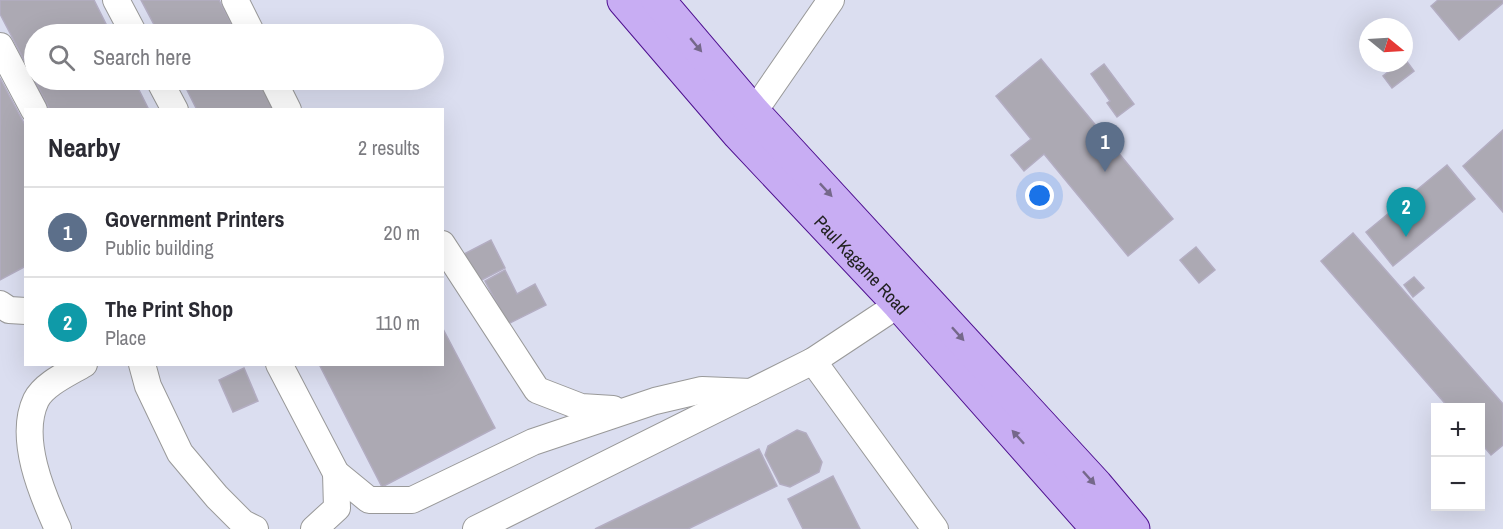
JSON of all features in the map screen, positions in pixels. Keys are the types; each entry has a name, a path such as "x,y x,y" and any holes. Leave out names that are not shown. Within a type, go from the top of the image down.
{"main road":[{"name":"Paul Kagame Road","path":"624,0 746,123 908,296 1098,529"},
{"path":"658,0 746,123"},
{"path":"908,296 1089,477 1133,529"}],"street":[{"path":"116,0 129,24"},
{"path":"235,0 247,24"},
{"path":"746,123 831,0"},
{"path":"0,46 33,108"},
{"path":"164,90 174,108"},
{"path":"278,90 287,108"},
{"path":"444,247 537,390 581,407 626,410"},
{"path":"476,529 813,361 908,296"},
{"path":"0,304 9,310 24,311"},
{"path":"813,361 935,529"},
{"path":"58,529 31,454 31,423 36,399 55,381 81,366"},
{"path":"143,366 148,386 180,453 217,497 243,523 255,529"},
{"path":"280,366 336,473 369,500 412,500 533,442 626,410 702,390 751,392"},
{"path":"314,529 337,508 336,473"}],"shaded area":[{"path":"0,0 1503,0 1503,529 0,529"}],"building":[{"path":"0,0 94,0 106,24 24,24 24,60 0,14"},
{"path":"141,0 219,0 232,24 154,24"},
{"path":"1438,0 1503,0 1503,3 1459,40 1431,6"},
{"path":"1041,59 1173,219 1128,256 1044,154 1024,171 1011,155 1031,139 996,96"},
{"path":"1104,64 1134,104 1117,117 1107,103 1110,101 1091,74"},
{"path":"1388,72 1413,72 1392,88 1383,76"},
{"path":"0,78 24,123 24,267 0,280"},
{"path":"39,90 139,90 148,108 49,108"},
{"path":"187,90 265,90 275,108 196,108"},
{"path":"1503,130 1503,212 1463,166"},
{"path":"1447,165 1475,199 1393,266 1366,232"},
{"path":"1353,233 1503,404 1503,445 1491,455 1485,448 1485,403 1445,403 1321,261"},
{"path":"491,240 505,268 476,283 462,255"},
{"path":"1196,247 1215,270 1199,283 1180,260"},
{"path":"505,270 517,294 535,284 546,305 508,324 485,281"},
{"path":"1414,277 1424,288 1413,297 1404,285"},
{"path":"444,331 495,428 382,487 320,366 444,366"},
{"path":"244,368 258,401 233,412 219,380"},
{"path":"797,430 806,433 822,462 819,472 790,487 780,484 765,455 768,446"},
{"path":"759,449 777,486 688,529 595,529"},
{"path":"833,476 860,529 803,529 788,499"}],"place":[{"name":"Government Printers","path":"1105,172"},
{"name":"The Print Shop","path":"1406,237"}]}
